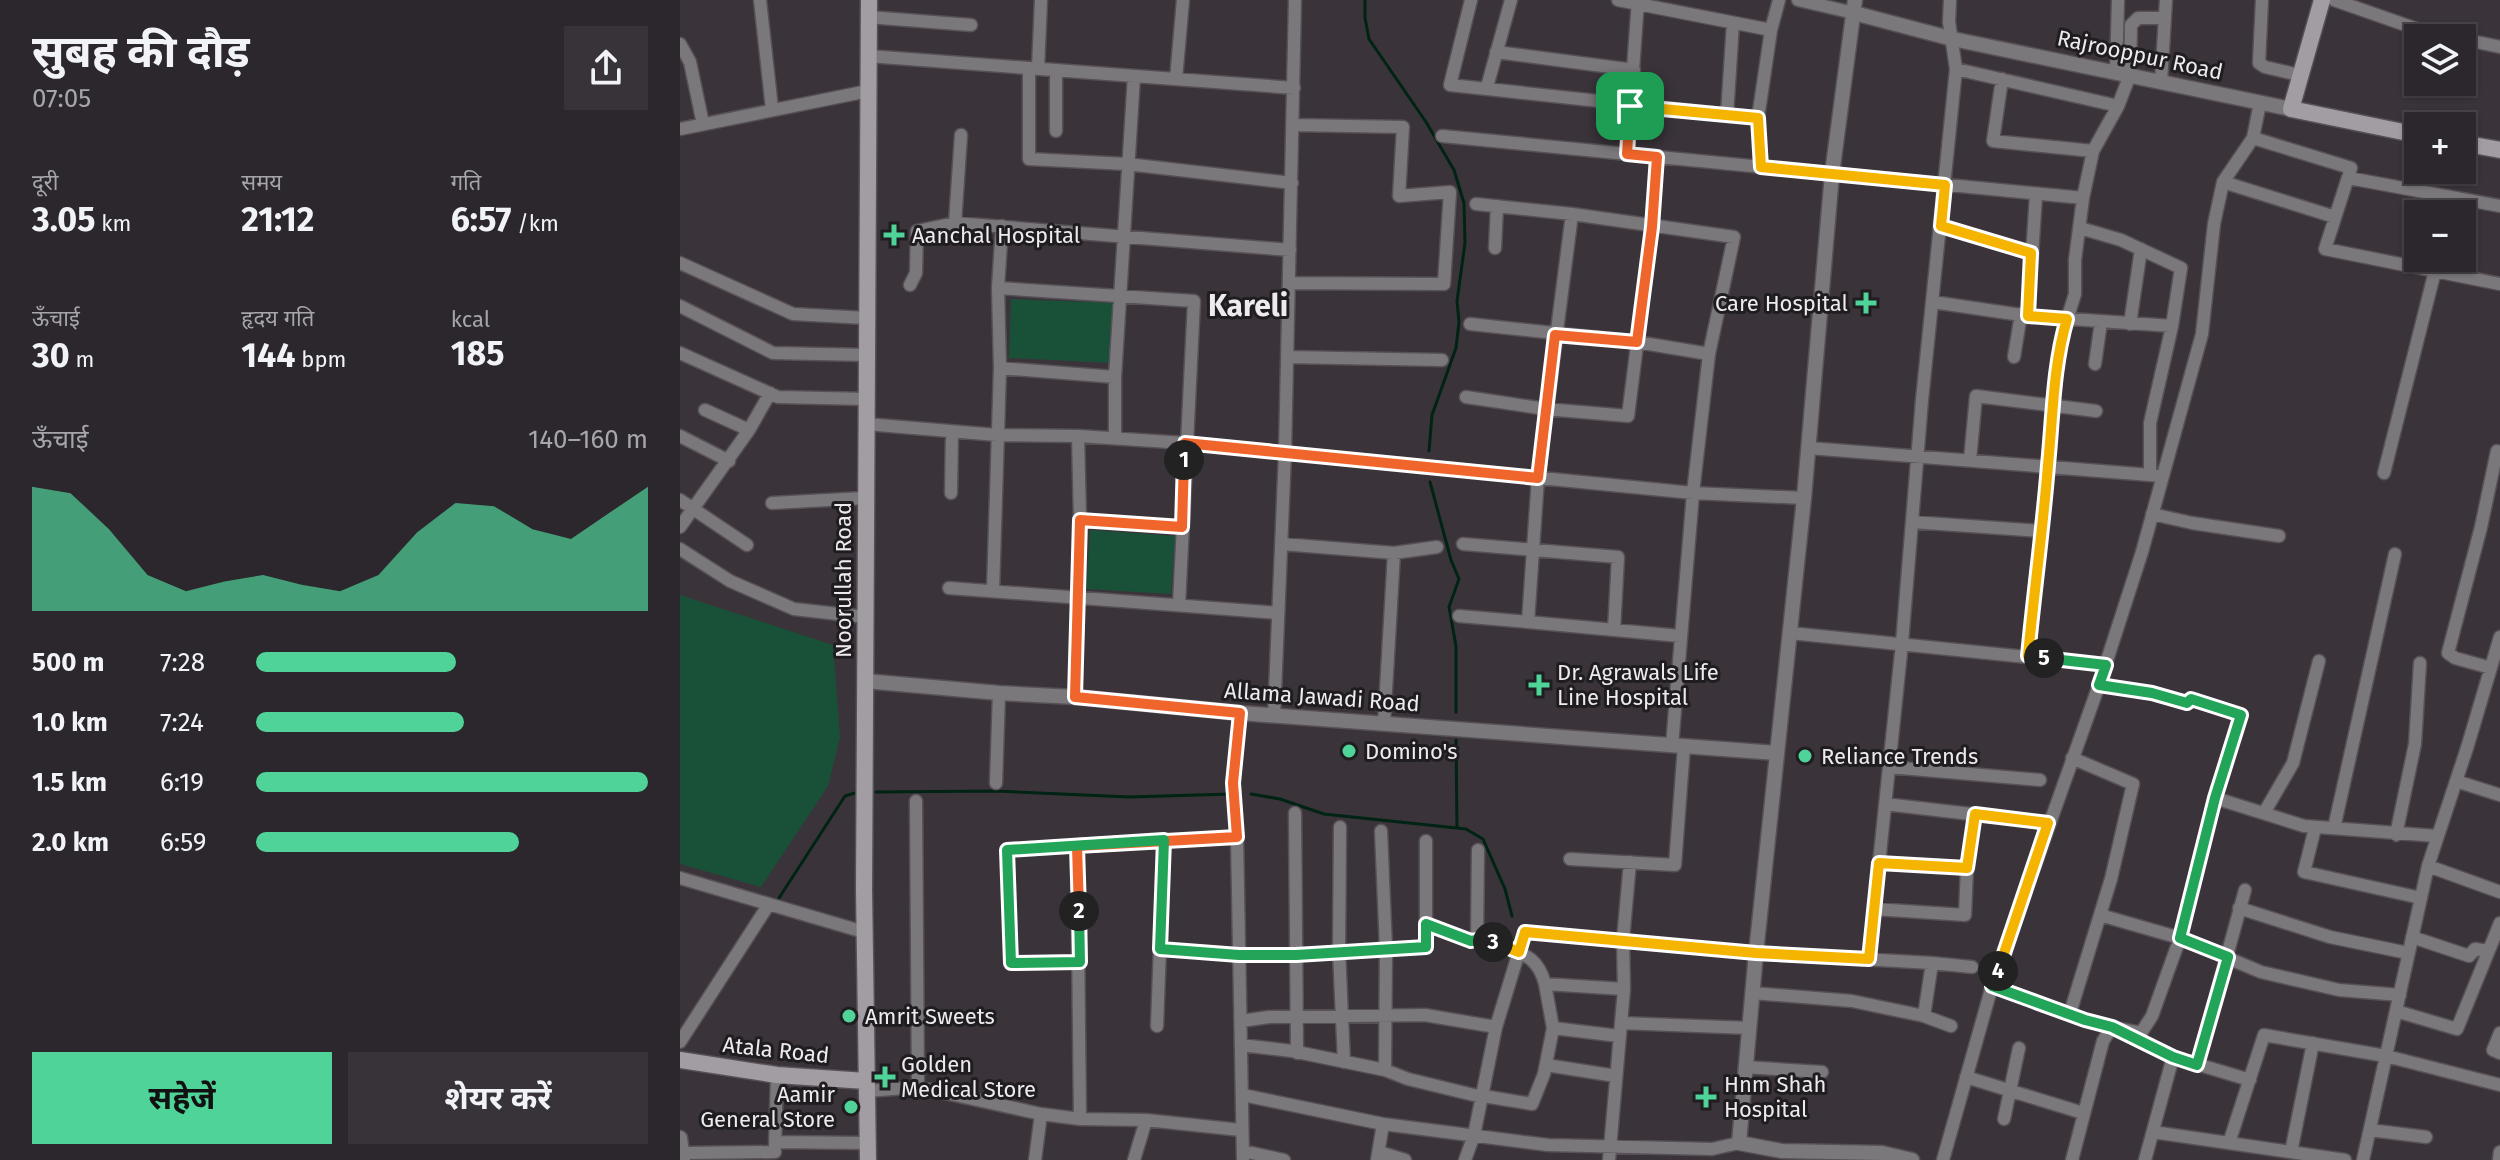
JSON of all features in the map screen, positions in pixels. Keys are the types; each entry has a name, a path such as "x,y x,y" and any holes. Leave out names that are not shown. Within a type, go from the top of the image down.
{"main road":[{"path":"2291,109 2322,0"},
{"name":"Noorullah Road","path":"868,8 864,932 868,1151"},
{"name":"Rajrooppur Road","path":"2291,109 2404,132"},
{"path":"2476,146 2500,150"},
{"name":"Atala Road","path":"680,1060 866,1086"}],"street":[{"path":"760,0 772,109"},
{"path":"1041,0 1029,159 1127,164 1292,183"},
{"path":"1176,79 1183,0"},
{"path":"1274,716 1285,453 1295,0"},
{"path":"1471,0 1450,85 1758,118"},
{"path":"1487,87 1511,0"},
{"path":"1618,0 1771,30"},
{"path":"1761,167 1758,118 1771,30 1779,0"},
{"path":"1739,1143 1809,448 1832,174 1855,6 1798,0"},
{"path":"1869,959 1956,69 1949,22 1950,0"},
{"path":"2118,0 2123,73"},
{"path":"2161,82 2166,0"},
{"path":"2262,0 2259,63 2299,75"},
{"path":"2334,0 2404,24"},
{"path":"1627,154 1637,2"},
{"name":"Rajrooppur Road","path":"1855,6 1953,39 2291,109"},
{"path":"868,8 971,25"},
{"path":"2028,656 2052,405 2061,339 2075,294 2075,260 2093,151 2118,106 2131,25 2138,18 2165,18"},
{"path":"1727,115 1733,23"},
{"path":"2476,42 2500,47"},
{"path":"680,44 690,62 703,124"},
{"path":"1496,52 1634,70"},
{"path":"868,56 1294,88"},
{"path":"1956,69 2118,106"},
{"path":"1056,70 1056,131"},
{"path":"1115,438 1115,377 1134,76"},
{"path":"2002,79 1993,141 2093,151"},
{"path":"680,129 868,91"},
{"path":"1943,1160 1992,986 2106,665 2152,514 2157,476 2202,334 2214,224 2223,182 2253,138 2260,103"},
{"path":"1289,283 1444,284 1450,192 1399,196 1403,127 1293,125"},
{"path":"955,223 961,135"},
{"path":"1442,136 2083,198"},
{"path":"2253,138 2351,168 2325,249 2404,265"},
{"path":"1466,397 1546,409 1628,416 1652,227 1657,157"},
{"path":"2349,178 2500,206"},
{"path":"2223,182 2335,217"},
{"path":"2014,357 2024,315 2036,195"},
{"path":"1476,204 1734,237 1709,354 1693,493 1680,636 1675,865 1570,859"},
{"path":"1495,248 1497,206"},
{"path":"1528,622 1538,478 1572,214"},
{"path":"910,285 916,273 917,231 955,223 1290,250"},
{"path":"993,591 1000,368 998,288 1002,226"},
{"path":"1941,226 2031,253"},
{"path":"2080,228 2141,249 2181,268 2172,326 2150,423 2157,476"},
{"path":"2130,324 2141,249"},
{"path":"680,263 793,314 866,318"},
{"path":"2384,473 2435,272"},
{"path":"2440,272 2500,284"},
{"path":"998,288 1194,301 1179,605"},
{"path":"1933,302 2024,315 2172,326"},
{"path":"680,306 773,353 866,355"},
{"path":"2095,364 2101,322"},
{"path":"1470,324 1637,342 1709,354"},
{"path":"680,353 778,397 866,399"},
{"path":"1287,357 1442,360"},
{"path":"1000,368 1115,377"},
{"path":"680,527 729,461 770,393"},
{"path":"1970,460 1976,396 2096,411"},
{"path":"705,410 749,430"},
{"path":"866,424 997,435 1078,436 1185,443 1693,493 1804,498"},
{"path":"951,493 952,432"},
{"path":"680,436 729,461"},
{"path":"1075,697 1080,520 1078,436"},
{"path":"1809,448 2157,476"},
{"path":"2491,668 2455,658 2448,653 2497,451"},
{"path":"772,503 865,498"},
{"path":"680,500 747,545"},
{"path":"2152,514 2279,536"},
{"path":"1080,520 1182,527"},
{"path":"1912,522 2040,531"},
{"path":"1282,544 1394,553 1437,547"},
{"path":"1463,544 1618,557 1614,630"},
{"path":"680,549 730,581 794,609 865,617"},
{"path":"1384,724 1394,553"},
{"path":"2334,828 2395,554"},
{"path":"949,588 1278,613"},
{"path":"1459,616 1680,636"},
{"path":"1790,633 2106,665"},
{"path":"2363,1160 2428,866 2500,637"},
{"path":"2264,813 2293,763 2319,661"},
{"path":"2396,835 2415,744 2420,663"},
{"name":"Allama Jawadi Road","path":"865,681 1274,716 1777,753"},
{"path":"1992,986 2112,1027 2141,1033 2152,1016 2180,938 2215,798 2241,715 2191,699 2187,703 2152,693 2099,685"},
{"path":"996,783 999,693"},
{"path":"1240,713 1233,783 1237,837 1243,1156 1284,1160"},
{"path":"2070,1013 2100,915 2133,784 2072,758"},
{"path":"1889,767 2040,780"},
{"path":"2456,781 2500,795"},
{"path":"2215,798 2315,828 2437,836"},
{"path":"916,801 918,1087"},
{"path":"1885,804 2048,823"},
{"path":"1295,813 1297,1053"},
{"path":"1874,909 1965,915 1967,868 1975,814"},
{"path":"1340,827 1339,951 1344,1062"},
{"path":"2315,828 2304,872 2421,898"},
{"path":"1381,831 1386,949 1385,1070"},
{"path":"1080,962 1011,963 1007,850 1237,837"},
{"path":"1157,1026 1164,840"},
{"path":"1160,949 1239,955 1296,955 1426,947 1426,841"},
{"path":"1077,846 1080,1119"},
{"path":"1477,941 1478,850"},
{"path":"1610,1153 1624,989 1623,940 1630,862"},
{"path":"1879,863 1967,868"},
{"path":"2428,866 2500,892"},
{"path":"680,895 682,879 864,932"},
{"path":"2197,1065 2245,890"},
{"path":"680,1042 769,904"},
{"path":"2239,908 2330,937 2408,953"},
{"path":"2100,915 2180,938 2261,972 2339,990 2400,995"},
{"path":"2396,1011 2457,1029 2500,923"},
{"path":"1241,1045 1385,1070 1408,1079 1532,1104 1546,1065 1553,1028 1539,964 1487,938 1477,941 1426,924"},
{"path":"1465,1160 1474,1135 1496,1027 1525,932 1756,953 1972,967"},
{"path":"2412,937 2469,956 2475,949 2488,951"},
{"path":"1924,1016 1932,963"},
{"path":"1545,984 1624,989"},
{"path":"1752,993 1852,1001 1924,1016 1951,1026"},
{"path":"1241,1021 1425,1015 1496,1027"},
{"path":"2112,1027 2173,1057 2250,1080"},
{"path":"2072,1160 2103,1041 2112,1027"},
{"path":"1553,1028 1749,1028"},
{"path":"2500,1033 2493,1050 2500,1053"},
{"path":"2229,1143 2264,1035 2386,1056 2500,1085"},
{"path":"2291,1152 2313,1043"},
{"path":"2004,1119 2019,1048"},
{"path":"2145,1160 2173,1057"},
{"path":"1546,1065 1616,1076"},
{"path":"1745,1067 1822,1072"},
{"path":"775,1151 777,1075"},
{"path":"1966,1077 2083,1113"},
{"path":"866,1086 918,1087 1041,1114 1080,1119 1146,1120 1241,1130"},
{"path":"1243,1095 1383,1124 1610,1153 1712,1154 1739,1143 1782,1155 1882,1153 1912,1160"},
{"path":"1035,1160 1041,1114"},
{"path":"1134,1160 1146,1120"},
{"path":"1383,1124 1378,1156 1405,1160"},
{"path":"2370,1130 2426,1137"},
{"path":"2153,1132 2345,1160"},
{"path":"1546,1160 1548,1145"},
{"path":"682,1150 868,1151"},
{"path":"2499,1160 2500,1152"}],"green space":[{"path":"1011,299 1116,303 1113,363 1009,358"},
{"path":"1090,530 1175,536 1171,594 1086,589"},
{"path":"680,595 833,645 840,737 828,786 761,887 680,864"}],"waterway":[{"path":"1365,0 1369,39 1426,122 1454,170 1464,203 1465,243 1457,301 1459,322 1456,348 1432,415 1429,451"},
{"path":"1430,482 1459,579 1449,607 1456,646 1456,712"},
{"path":"1456,740 1457,828"},
{"path":"876,792 996,791 1129,797 1232,794"},
{"path":"779,898 845,796 855,793"},
{"path":"1251,794 1280,799 1324,814 1466,829 1483,839 1505,889 1512,916"}],"place":[{"name":"Aanchal Hospital","path":"894,235"},
{"name":"Care Hospital","path":"1866,303"},
{"name":"Dr. Agrawals Life Line Hospital","path":"1539,685"},
{"name":"Domino's","path":"1349,751"},
{"name":"Reliance Trends","path":"1805,756"},
{"name":"Amrit Sweets","path":"849,1016"},
{"name":"Golden Medical Store","path":"885,1077"},
{"name":"Hnm Shah Hospital","path":"1706,1097"},
{"name":"Aamir General Store","path":"851,1107"}],"district":[{"name":"Kareli","path":"1248,306"}],"route":[{"path":"1630,106 1627,154 1657,157 1652,227 1637,342 1555,335 1538,478 1185,443 1182,527 1080,520 1075,697 1240,713 1233,783 1237,837 1164,840 1077,846 1080,962 1011,963 1007,850 1164,840 1160,949 1239,955 1296,955 1426,947 1426,924 1471,941 1487,938 1519,952 1525,932 1756,953 1869,959 1879,863 1967,868 1975,814 2008,816 2048,823 1992,986 2112,1027 2173,1057 2197,1065 2228,957 2180,938 2215,798 2241,715 2191,699 2187,703 2152,693 2099,685 2106,665 2028,656 2052,405 2061,339 2067,319 2028,316 2031,253 1941,226 1945,185 1761,167 1758,118 1630,106"}]}
